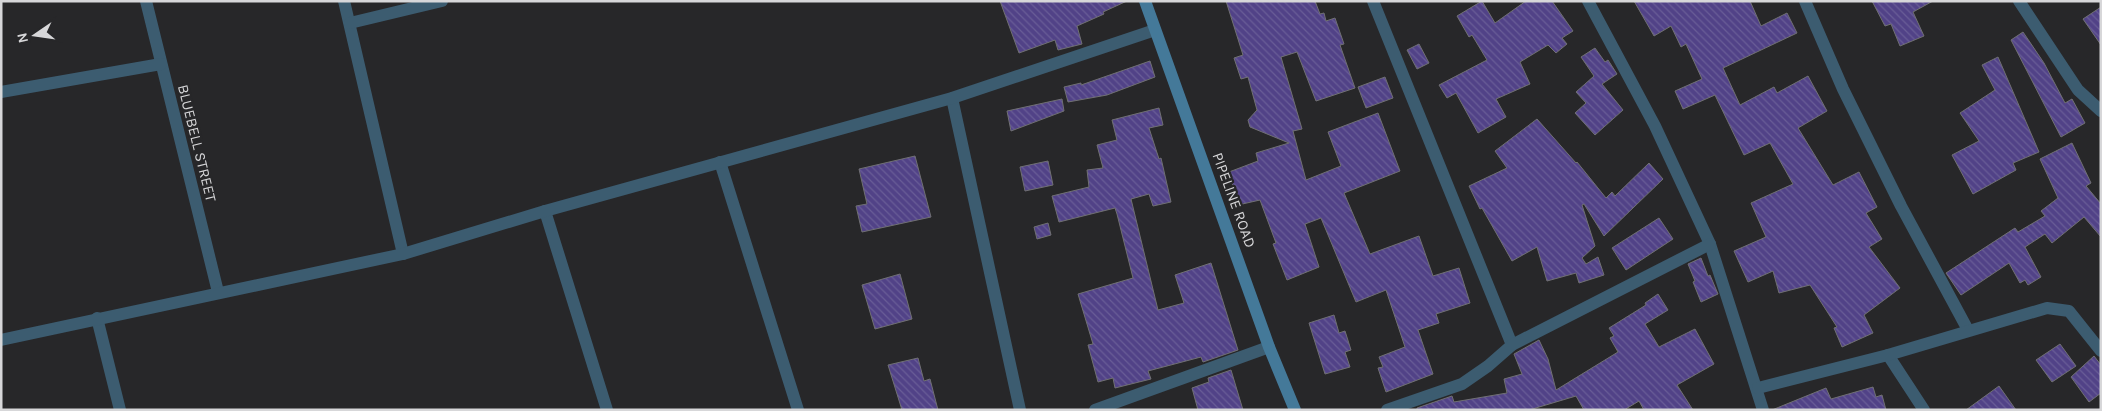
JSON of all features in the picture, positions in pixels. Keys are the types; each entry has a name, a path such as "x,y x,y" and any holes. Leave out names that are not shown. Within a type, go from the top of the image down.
{"street":[{"name":"BLUEBELL STREET","path":"146,1 218,292"},
{"path":"344,1 403,254"},
{"path":"350,23 442,1"},
{"name":"PIPELINE ROAD","path":"1145,1 1269,347 1295,410"},
{"path":"1373,1 1512,345"},
{"path":"1588,1 1655,126 1710,244 1758,388 1763,410"},
{"path":"1805,1 1843,89 1901,206 1968,330"},
{"path":"2018,1 2078,90 2101,111"},
{"path":"1,340 218,292 403,254 720,162 952,98 1155,30"},
{"path":"1,92 161,64"},
{"path":"952,98 1020,410"},
{"path":"720,162 798,410"},
{"path":"545,212 607,410"},
{"path":"1387,410 1462,384 1488,366 1512,345 1710,244"},
{"path":"1758,388 1888,355 2047,308 2059,308 2069,311 2101,351"},
{"path":"97,318 120,410"},
{"path":"1094,410 1269,347"},
{"path":"1888,355 1924,410"}],"building":[{"path":"1000,1 1127,1 1077,26 1082,44 1058,50 1055,40 1019,53"},
{"path":"1226,1 1315,1 1320,14 1324,13 1326,21 1335,18 1344,44 1340,45 1355,88 1316,101 1297,52 1281,57 1302,129 1293,131 1306,180 1341,166 1328,132 1378,113 1400,171 1344,193 1370,254 1419,236 1433,276 1459,268 1470,303 1436,314 1439,323 1418,330 1433,374 1386,392 1378,368 1383,367 1379,357 1405,347 1386,290 1356,302 1321,218 1305,224 1319,267 1287,280 1273,244 1276,243 1260,200 1238,205 1229,172 1258,161 1256,153 1289,143 1250,127 1248,120 1257,110 1248,77 1241,79 1234,58 1243,55"},
{"path":"1482,1 1495,23 1526,1 1552,1 1573,31 1562,38 1567,44 1556,53 1548,45 1520,62 1530,84 1496,99 1506,117 1478,133 1456,93 1447,98 1439,85 1487,60 1472,35 1469,37 1457,16"},
{"path":"1634,1 1750,1 1761,26 1787,13 1797,33 1723,68 1740,105 1774,87 1777,93 1808,76 1827,111 1798,128 1833,185 1859,172 1877,207 1866,213 1882,239 1869,247 1900,288 1864,315 1873,333 1842,347 1834,328 1837,327 1810,285 1779,293 1773,271 1748,282 1734,251 1766,237 1751,203 1793,184 1770,143 1744,155 1715,95 1683,109 1675,91 1702,79 1686,44 1681,47 1671,26 1654,36"},
{"path":"1872,1 1933,1 1913,12 1924,36 1900,46 1891,24 1885,26"},
{"path":"2101,7 2101,45 2083,19"},
{"path":"2023,32 2044,63 2065,103 2072,99 2085,123 2061,137 2011,40"},
{"path":"1419,44 1429,63 1417,69 1407,50"},
{"path":"1595,48 1605,62 1608,60 1617,74 1602,84 1623,110 1595,135 1575,113 1586,103 1576,92 1594,76 1581,57"},
{"path":"1998,57 2039,152 2013,163 2016,170 1973,194 1952,155 1979,141 1960,113 1995,90 1982,65"},
{"path":"1150,61 1155,77 1107,95 1068,102 1064,87 1081,83 1081,85"},
{"path":"1385,77 1393,98 1366,108 1358,87"},
{"path":"1062,99 1064,111 1011,131 1007,111"},
{"path":"1159,108 1163,125 1149,128 1159,159 1161,158 1171,202 1153,206 1149,194 1131,199 1158,310 1184,303 1175,275 1211,263 1238,350 1203,362 1201,357 1148,371 1151,379 1115,388 1113,378 1098,382 1088,345 1093,344 1078,294 1133,278 1117,214 1115,208 1059,222 1052,196 1089,187 1087,170 1103,168 1097,145 1117,140 1112,120"},
{"path":"1537,119 1577,162 1606,198 1612,192 1615,196 1649,163 1663,179 1604,236 1584,204 1582,205 1595,246 1582,258 1586,264 1598,257 1604,275 1579,283 1576,273 1547,281 1537,247 1512,261 1482,208 1480,209 1469,186 1507,168 1495,151"},
{"path":"2072,143 2091,183 2086,186 2101,204 2101,237 2084,217 2052,243 2045,234 2025,247 2041,277 2028,285 2025,280 2020,283 2009,263 1961,295 1946,273 2015,228 2018,232 2045,216 2041,211 2058,198 2040,159"},
{"path":"915,156 931,217 862,232 856,206 867,204 859,169"},
{"path":"1048,161 1053,185 1025,191 1020,167"},
{"path":"1659,218 1673,239 1626,270 1612,248"},
{"path":"1048,223 1051,235 1037,239 1034,227"},
{"path":"1701,258 1718,294 1701,302 1688,264"},
{"path":"900,274 912,319 875,329 862,285"},
{"path":"1658,294 1668,310 1645,324 1659,347 1695,329 1714,364 1677,385 1693,410 1644,410 1639,401 1624,410 1584,410 1576,396 1529,410 1417,410 1417,408 1452,396 1454,402 1507,393 1504,379 1522,374 1514,354 1539,340 1548,359 1556,390 1618,352 1610,338 1614,336 1609,328 1646,305 1645,303"},
{"path":"1334,315 1339,333 1345,331 1351,350 1345,352 1350,367 1325,374 1309,323"},
{"path":"2060,344 2076,366 2052,382 2036,360"},
{"path":"2094,356 2101,365 2101,393 2089,402 2071,377"},
{"path":"918,358 924,381 930,379 938,410 902,410 888,365"},
{"path":"1231,370 1243,410 1198,410 1192,388 1209,382 1208,378"},
{"path":"1999,386 2016,410 1966,410"},
{"path":"1873,387 1876,397 1882,395 1886,410 1772,410 1826,388 1831,399"}]}
